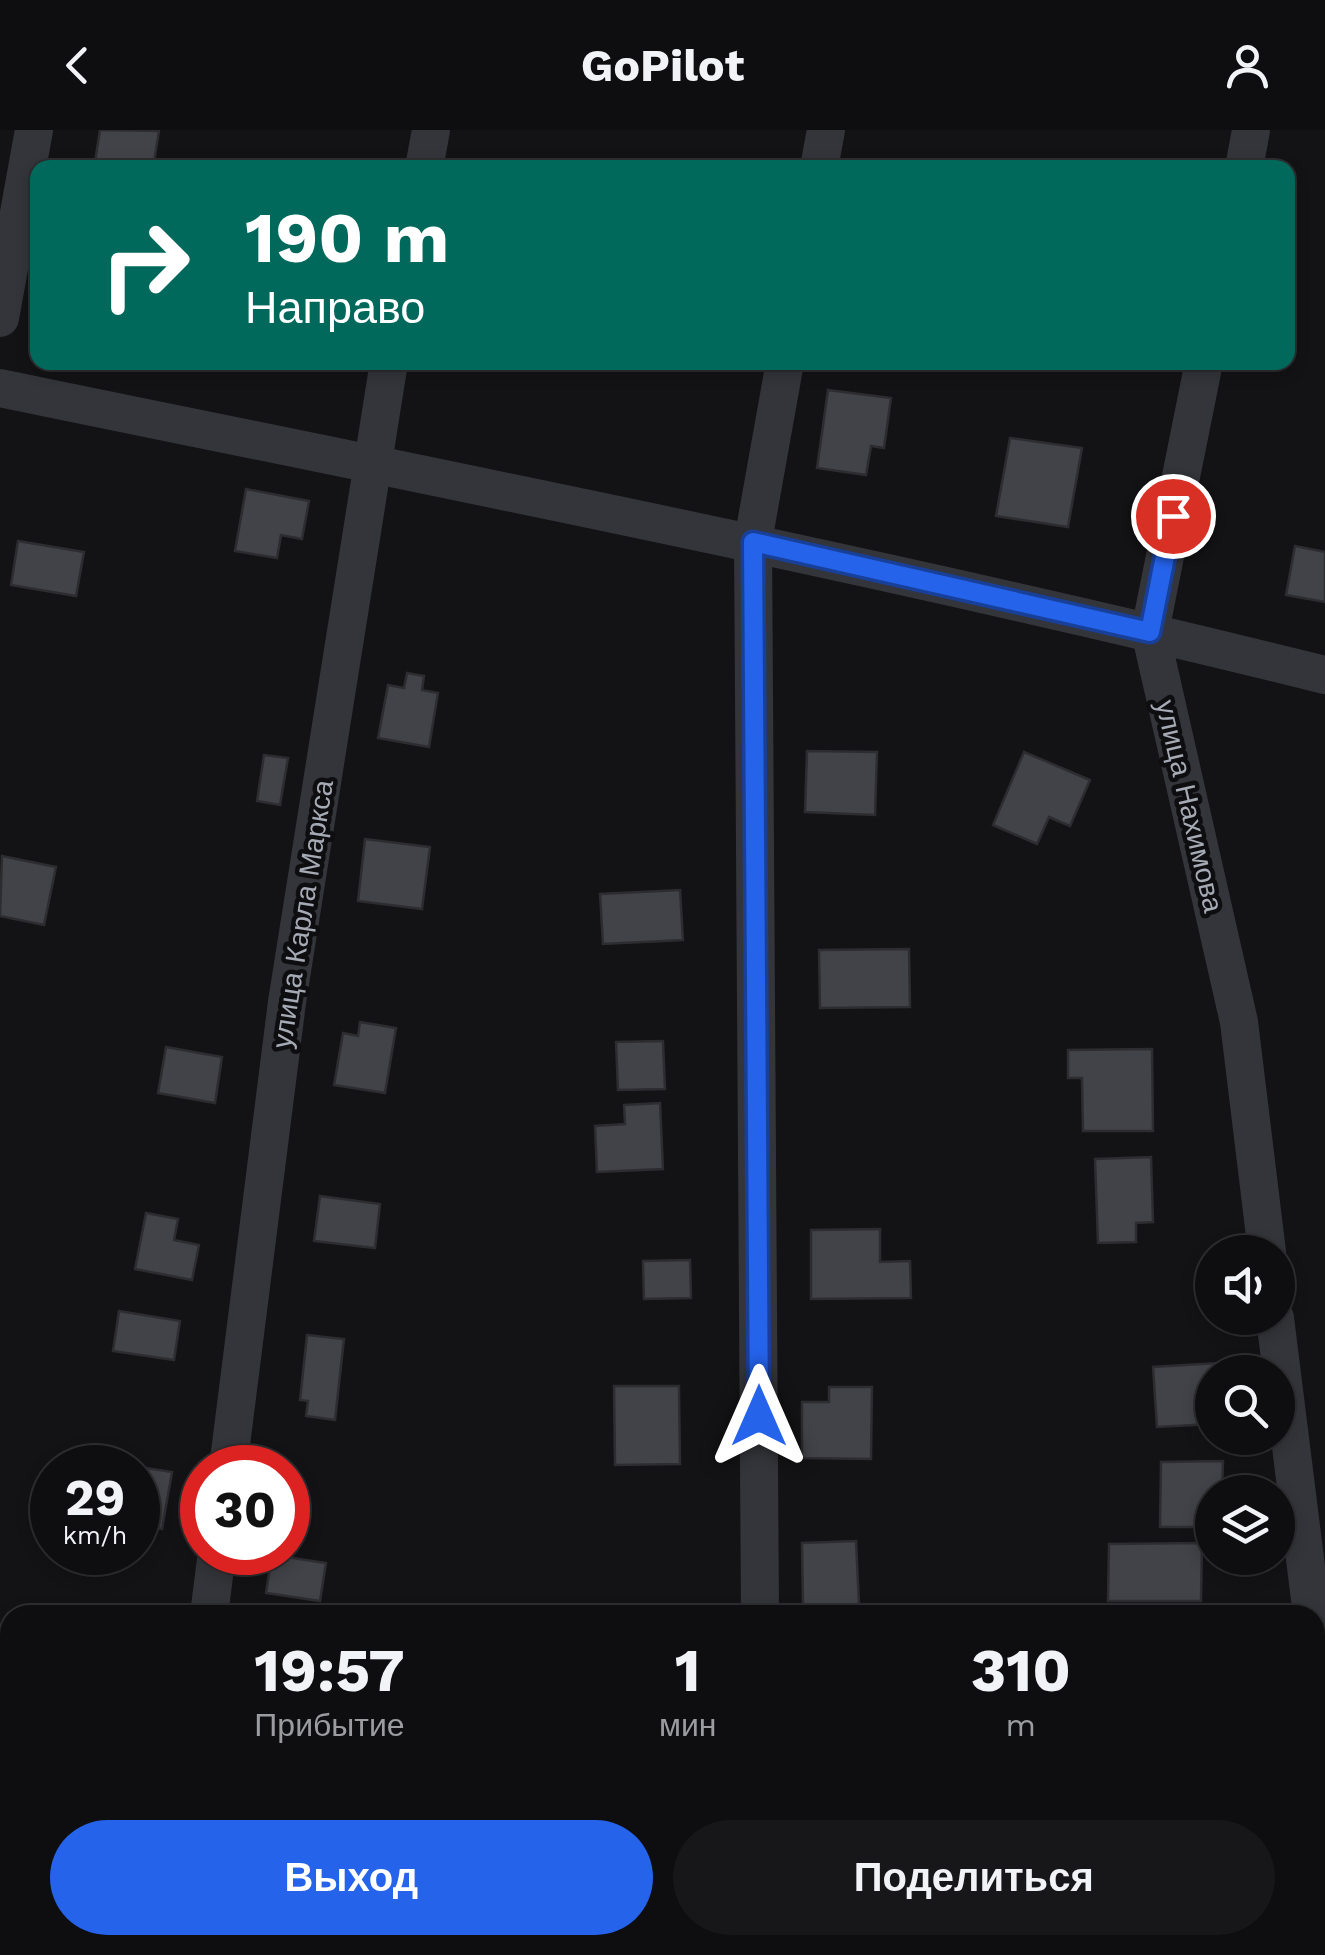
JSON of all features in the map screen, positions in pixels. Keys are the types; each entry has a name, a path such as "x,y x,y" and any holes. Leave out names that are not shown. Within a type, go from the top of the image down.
{"street":[{"path":"0,318 34,130"},
{"path":"425,160 431,130"},
{"path":"820,160 826,130"},
{"path":"1245,160 1251,130"},
{"name":"улица Карла Маркса","path":"231,1445 287,1002 387,370"},
{"path":"760,1605 753,542 784,370"},
{"name":"улица Нахимова","path":"1202,370 1150,632 1238,1022 1265,1235"},
{"path":"0,388 753,542 1325,675"},
{"path":"1277,1335 1311,1605"},
{"path":"210,1605 214,1575"}],"building":[{"path":"100,130 159,131 154,160 95,160"},
{"path":"828,390 891,398 884,448 871,446 866,475 817,468"},
{"path":"1010,438 1082,448 1068,527 996,516"},
{"path":"246,489 309,501 302,539 281,535 277,558 235,551"},
{"path":"18,541 84,552 76,596 11,585"},
{"path":"1295,546 1325,552 1325,602 1286,595"},
{"path":"407,673 424,676 422,690 438,693 429,747 378,738 388,685 404,688"},
{"path":"807,751 877,752 875,815 805,812"},
{"path":"1024,752 1090,780 1070,826 1049,817 1037,844 993,825"},
{"path":"264,755 288,758 280,805 257,801"},
{"path":"365,839 430,847 422,909 358,901"},
{"path":"2,856 56,867 44,925 0,916"},
{"path":"680,890 683,940 603,944 600,894"},
{"path":"909,949 910,1007 820,1008 819,950"},
{"path":"360,1022 396,1028 385,1093 334,1085 343,1033 358,1036"},
{"path":"663,1041 665,1089 618,1090 616,1042"},
{"path":"166,1047 222,1057 215,1103 158,1093"},
{"path":"1152,1049 1153,1131 1083,1131 1082,1078 1068,1078 1068,1050"},
{"path":"660,1103 663,1169 597,1172 595,1126 625,1124 624,1105"},
{"path":"1151,1157 1153,1222 1136,1223 1136,1242 1098,1243 1095,1159"},
{"path":"320,1196 380,1204 375,1248 314,1241"},
{"path":"146,1213 178,1219 174,1240 199,1245 192,1280 135,1269"},
{"path":"880,1229 880,1262 910,1261 911,1298 811,1299 811,1230"},
{"path":"690,1260 691,1298 644,1299 643,1261"},
{"path":"119,1311 180,1321 174,1360 113,1351"},
{"path":"307,1335 344,1339 335,1420 306,1416 308,1401 300,1400"},
{"path":"1195,1364 1195,1425 1157,1427 1153,1367"},
{"path":"614,1386 679,1386 680,1464 615,1465"},
{"path":"829,1387 872,1387 871,1459 802,1458 802,1402 829,1402"},
{"path":"1223,1461 1223,1475 1195,1475 1195,1527 1160,1527 1161,1462"},
{"path":"160,1470 172,1472 160,1529"},
{"path":"856,1541 859,1604 803,1605 802,1543"},
{"path":"1195,1543 1195,1575 1201,1575 1201,1601 1108,1601 1109,1544"},
{"path":"310,1561 326,1563 320,1601 266,1593 269,1575 310,1575"}],"route":[{"path":"759,1416 753,542 1150,632 1173,516"}]}
